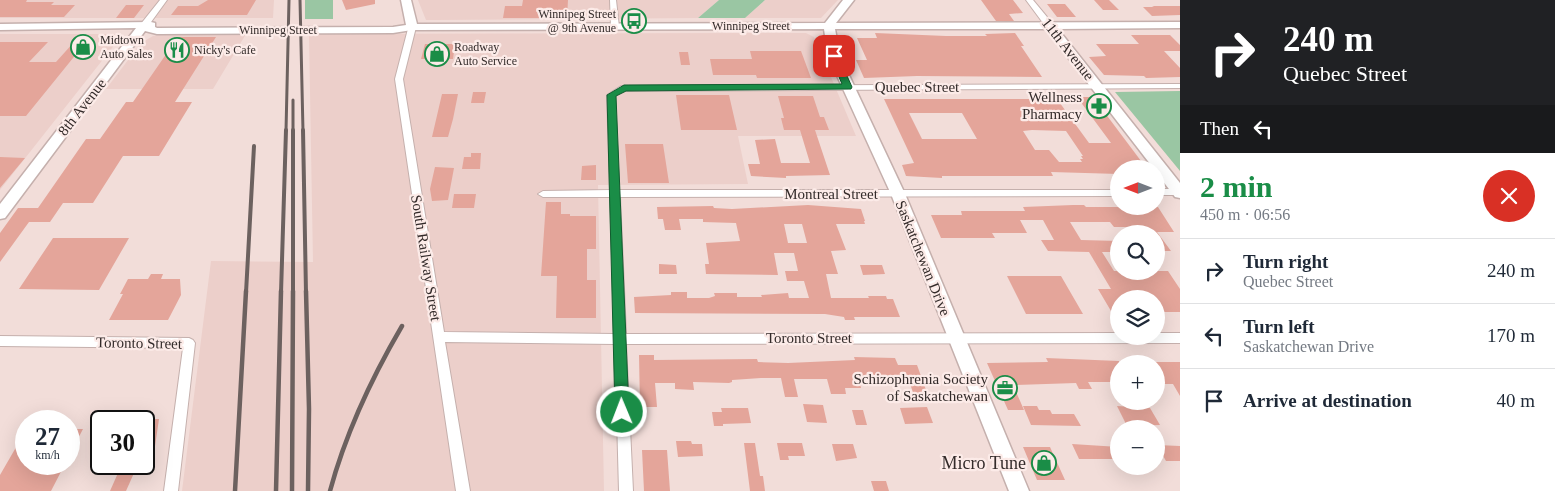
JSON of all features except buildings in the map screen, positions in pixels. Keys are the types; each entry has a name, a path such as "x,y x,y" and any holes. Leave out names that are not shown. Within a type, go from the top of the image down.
{"main road":[{"path":"406,0 412,27"},
{"path":"829,26 836,14 849,0"},
{"name":"11th Avenue","path":"1049,25 1180,192"},
{"name":"Winnipeg Street","path":"0,26 143,26 157,31 393,30 412,27 1180,25"},
{"name":"8th Avenue","path":"0,214 143,26"},
{"name":"Saskatchewan Drive","path":"829,26 827,34 832,50 898,194 955,338 1019,491"}],"street":[{"name":"8th Avenue","path":"143,26 164,0"},
{"path":"613,0 615,26"},
{"name":"11th Avenue","path":"1029,0 1049,25"},
{"name":"South Railway Street","path":"412,27 399,79 463,491"},
{"name":"Quebec Street","path":"615,193 611,95 624,88 1180,86"},
{"path":"1165,192 1180,192"},
{"path":"615,193 626,491"},
{"name":"Montreal Street","path":"543,194 1110,193"},
{"name":"Toronto Street","path":"438,337 620,339 1180,338"},
{"name":"Toronto Street","path":"0,341 189,343 171,491"}],"shaded area":[{"path":"0,0 274,0 273,18 0,18"},
{"path":"418,0 719,0 698,18 426,20"},
{"path":"765,0 838,0 821,18 745,18"},
{"path":"806,33 814,37 856,136 738,136 748,184 598,185 604,491 182,491 211,261 313,262 309,34"},
{"path":"0,34 123,34 0,190"},
{"path":"162,34 246,34 213,89 106,89 141,43 153,36"}],"green space":[{"path":"305,0 333,0 333,19 305,19"},
{"path":"719,0 765,0 745,18 698,18"},
{"path":"1180,91 1180,171 1115,92"}],"railway":[{"path":"286,131 289,0"},
{"path":"300,0 303,131"},
{"path":"293,100 293,291"},
{"path":"281,293 286,130"},
{"path":"303,130 306,293"},
{"path":"246,293 254,146"},
{"path":"235,491 246,291"},
{"path":"276,491 281,291"},
{"path":"292,491 293,291"},
{"path":"306,291 309,409 308,491"},
{"path":"330,491 336,469 360,406 402,326"}],"place":[{"name":"Winnipeg Street @ 9th Avenue","path":"634,21"},
{"name":"Midtown Auto Sales","path":"83,47"},
{"name":"Nicky's Cafe","path":"177,50"},
{"name":"Roadway Auto Service","path":"437,54"},
{"name":"Wellness Pharmacy","path":"1099,106"},
{"name":"Schizophrenia Society of Saskatchewan","path":"1005,388"},
{"name":"Micro Tune","path":"1044,463"}],"route":[{"path":"622,412 611,95 624,88 848,87 834,56"}]}
